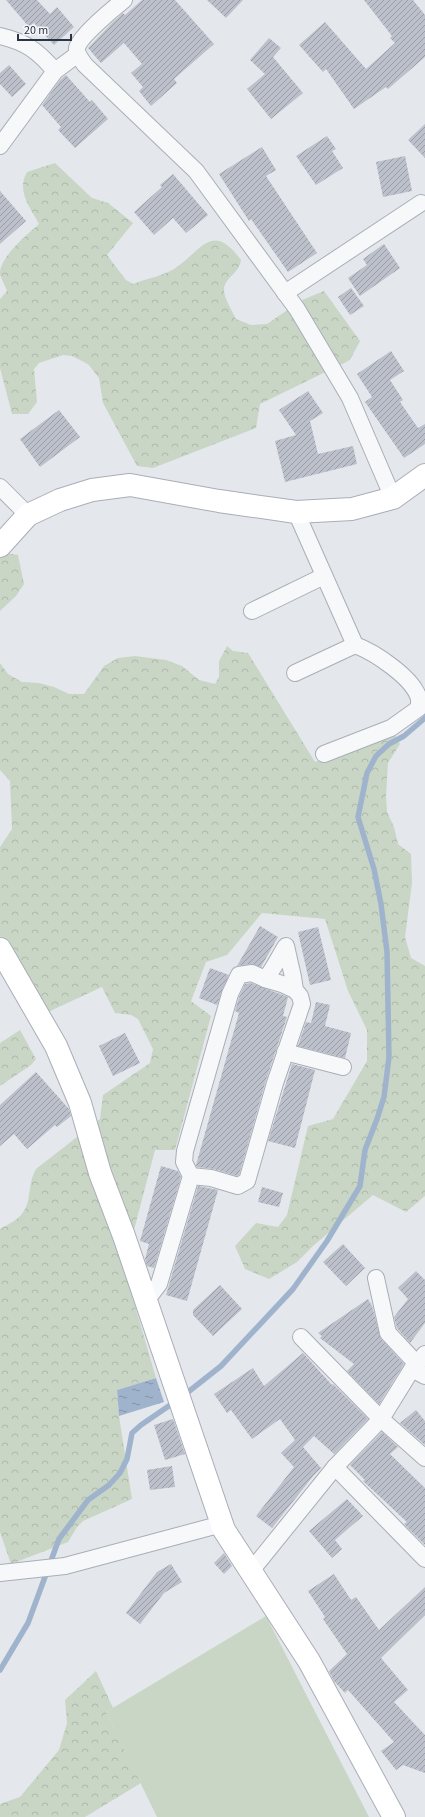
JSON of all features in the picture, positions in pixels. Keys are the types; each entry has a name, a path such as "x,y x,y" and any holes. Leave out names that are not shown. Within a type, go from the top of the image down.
{"street":[{"path":"124,0 95,25 78,44 78,54 85,65 196,171 285,293 297,310 350,398 393,498"},
{"path":"0,36 22,43 35,50 55,71"},
{"path":"0,146 55,71 78,54"},
{"path":"285,293 424,201"},
{"path":"0,546 28,515 60,500 92,490 130,485 219,501 296,512 352,509 393,498 425,475"},
{"path":"0,487 28,515"},
{"path":"296,512 355,645"},
{"path":"252,611 324,576"},
{"path":"295,673 355,645 369,650 386,662 408,681 419,698 419,708 391,728 324,754"},
{"path":"265,978 286,946 294,977 295,990"},
{"path":"0,949 56,1046 80,1103 100,1172 146,1301 224,1530 309,1661 394,1817"},
{"path":"146,1301 159,1284 191,1176 184,1162 185,1151 230,994 239,975 252,973 295,990 300,996 302,1004 285,1052 247,1181 238,1186 211,1178 191,1176"},
{"path":"285,1052 343,1068"},
{"path":"251,1571 335,1467 381,1419 420,1366 388,1333 376,1278"},
{"path":"301,1337 381,1419 425,1458"},
{"path":"335,1467 425,1559"},
{"path":"0,1573 66,1566 222,1524"}],"green space":[{"path":"55,163 92,198 108,203 133,223 107,255 126,280 133,284 162,275 173,270 201,246 208,242 223,242 241,260 238,269 227,281 224,289 227,300 236,319 251,325 267,324 302,300 324,291 360,341 350,360 260,404 256,428 153,468 137,466 103,403 99,378 88,364 72,356 63,355 39,363 34,369 37,402 28,414 12,414 0,368 0,299 7,291 0,274 1,267 4,260 15,246 39,224 28,205 24,192 24,179 27,172"},
{"path":"0,552 18,555 24,584 16,596 0,611"},
{"path":"227,646 233,651 248,653 315,762 391,728 400,744 388,763 386,796 387,812 394,827 398,844 411,854 412,883 405,937 411,958 425,966 425,1196 406,1212 373,1195 313,1246 297,1262 269,1279 245,1269 235,1246 256,1223 278,1227 287,1215 308,1126 333,1119 367,1061 367,1030 348,991 325,919 262,913 227,955 206,962 191,1001 211,1016 175,1150 155,1150 124,1268 156,1378 117,1390 119,1416 132,1499 83,1521 77,1527 68,1542 11,1564 0,1532 0,1229 11,1223 23,1213 27,1205 33,1174 36,1169 100,1119 103,1095 150,1063 153,1049 138,1019 131,1015 115,1013 102,987 48,1012 42,1009 0,936 0,847 12,829 10,781 0,770 0,663 8,674 22,682 39,683 54,687 69,694 84,694 104,666 118,658 135,656 166,660 182,666 199,680 215,684 219,677 219,661"},
{"path":"20,1030 36,1059 31,1065 0,1086 0,1043"},
{"path":"266,1616 369,1817 157,1817 106,1712"},
{"path":"96,1671 113,1708 106,1712 141,1783 85,1817 0,1817 0,1804 20,1797 59,1750 67,1723 65,1700"}],"water":[{"path":"156,1378 164,1402 119,1416 117,1390"}],"building":[{"path":"6,0 37,0 50,14 57,7 74,27 54,45 34,23 29,27"},
{"path":"142,0 175,0 214,44 174,79 177,83 151,106 139,91 143,87 131,73 142,64 124,43 101,63 88,48 123,13 125,15"},
{"path":"207,0 243,0 226,18"},
{"path":"364,0 413,0 425,15 425,57 388,89 386,87 354,109 326,69 323,72 299,45 325,22 366,69 395,43 390,38 392,36"},
{"path":"269,38 281,48 273,57 303,93 271,119 247,89 265,74 250,60"},
{"path":"9,65 26,84 12,97 0,84 0,73"},
{"path":"66,75 90,102 92,100 108,119 75,148 58,130 61,127 42,105 60,80"},
{"path":"425,124 425,158 408,140"},
{"path":"327,136 336,149 332,151 343,168 316,185 296,156"},
{"path":"262,147 276,170 266,176 317,253 288,272 251,219 249,221 219,174"},
{"path":"405,156 412,191 383,197 376,162"},
{"path":"173,174 208,215 186,233 173,218 154,235 134,212 162,187 160,185"},
{"path":"0,191 26,221 0,244"},
{"path":"384,244 400,268 360,296 348,278 367,265 363,259"},
{"path":"351,288 364,306 350,315 338,297"},
{"path":"391,351 404,371 390,380 403,400 400,402 418,428 425,424 425,444 404,458 365,402 372,397 357,374"},
{"path":"308,391 323,413 310,421 318,454 353,446 357,464 285,482 275,441 296,435 279,410"},
{"path":"59,410 80,437 40,467 20,439"},
{"path":"260,926 278,937 261,967 251,964 237,966"},
{"path":"318,927 331,980 310,985 298,932"},
{"path":"210,968 229,975 217,1005 199,998"},
{"path":"251,983 288,997 283,1016 287,1017 266,1080 239,1175 237,1176 214,1169 197,1167 196,1165 239,1013 235,1011 239,997 245,984"},
{"path":"316,1002 330,1005 325,1026 351,1033 345,1058 298,1046 306,1022 311,1023"},
{"path":"125,1033 140,1063 113,1076 99,1046"},
{"path":"292,1064 315,1070 295,1148 268,1141"},
{"path":"36,1072 69,1109 71,1116 57,1127 55,1125 27,1149 14,1134 0,1146 0,1105"},
{"path":"161,1166 178,1171 181,1177 154,1268 147,1266 145,1259 149,1244 140,1241"},
{"path":"198,1186 218,1190 187,1301 166,1295"},
{"path":"262,1187 283,1193 279,1207 258,1202"},
{"path":"343,1244 365,1268 346,1286 323,1262"},
{"path":"416,1271 425,1280 425,1323 410,1343 397,1328 394,1317 408,1299 398,1288"},
{"path":"220,1285 242,1309 213,1336 193,1315 193,1310"},
{"path":"368,1299 372,1306 381,1339 404,1364 379,1404 347,1371 354,1364 320,1338 322,1336 318,1333"},
{"path":"303,1353 332,1385 333,1384 368,1419 334,1454 314,1436 303,1447 321,1468 272,1528 256,1516 294,1467 281,1453 295,1440 280,1419 252,1439 231,1410 227,1413 214,1394 253,1368 264,1386"},
{"path":"416,1410 425,1421 425,1445 400,1423"},
{"path":"173,1419 185,1454 165,1460 154,1425"},
{"path":"382,1432 398,1447 390,1454 425,1488 425,1545 404,1524 407,1522 363,1481 365,1480 350,1465"},
{"path":"172,1466 175,1487 150,1490 147,1470"},
{"path":"347,1499 363,1516 335,1540 342,1549 332,1558 309,1531"},
{"path":"224,1553 232,1566 224,1574 214,1563"},
{"path":"171,1564 182,1582 164,1593 140,1624 126,1613 157,1572"},
{"path":"334,1574 351,1600 356,1597 379,1630 425,1587 425,1615 381,1658 408,1690 394,1702 425,1735 425,1773 403,1765 396,1770 381,1751 394,1742 348,1690 345,1693 334,1681 329,1671 347,1654 323,1619 325,1617 308,1591"}],"waterway":[{"path":"183,1396 221,1366 293,1289 327,1241 360,1186 365,1150 384,1097 389,1057 387,952 381,904 374,869 358,817 367,773 376,756 389,744 404,736 425,718"},
{"path":"0,1670 28,1623 59,1539 88,1500 109,1485 120,1473 127,1459 132,1433 176,1401"}]}
